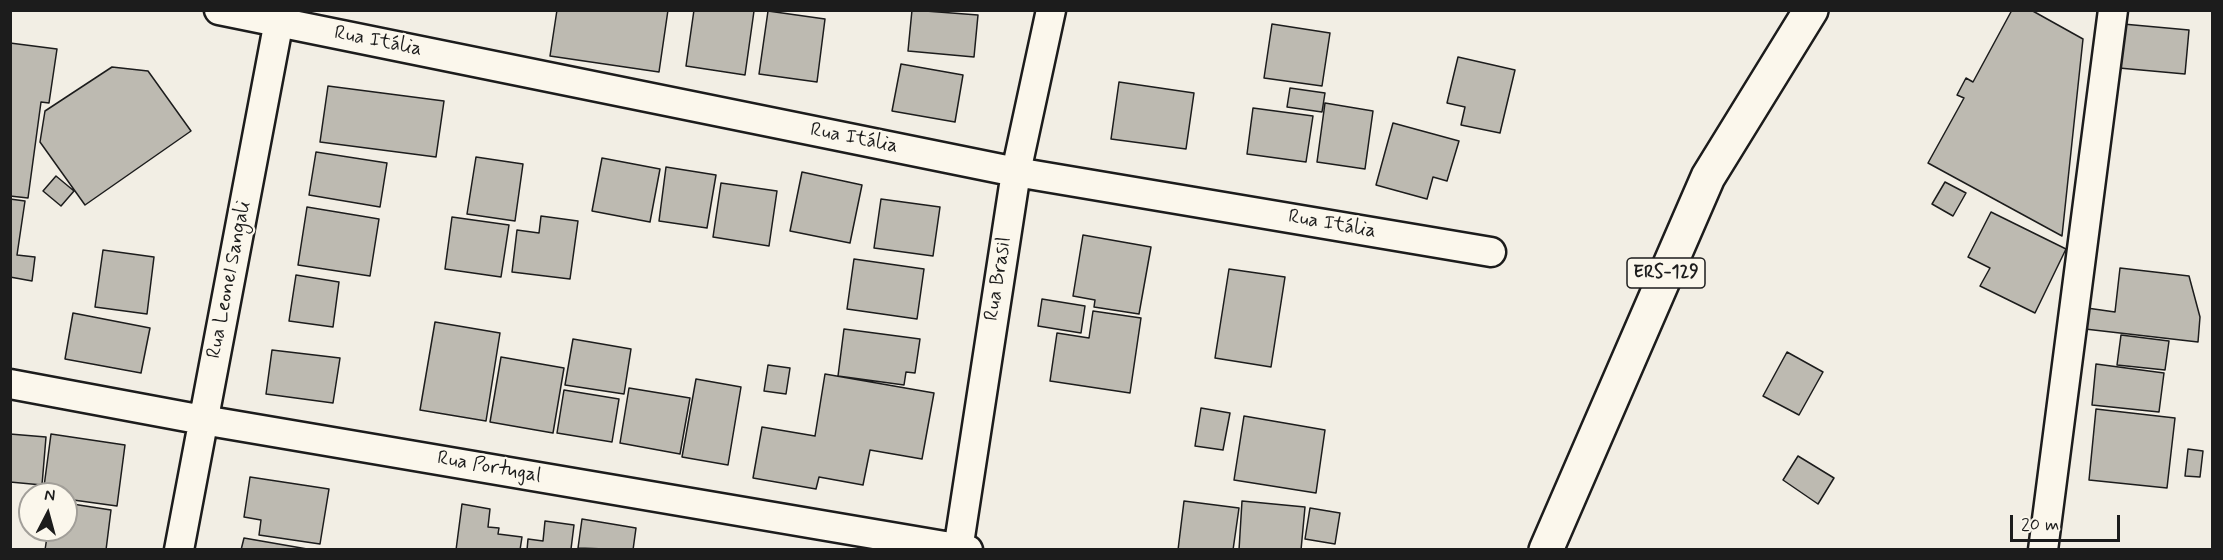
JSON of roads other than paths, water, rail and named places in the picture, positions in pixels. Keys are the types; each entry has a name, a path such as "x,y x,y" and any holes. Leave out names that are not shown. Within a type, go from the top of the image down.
{"main road":[{"name":"ERS-129","path":"1546,549 1708,177 1810,10"}],"street":[{"name":"Rua Itália","path":"219,10 280,16 1016,172 1491,252"},
{"name":"Rua Brasil","path":"962,549 1016,172 1051,10"},
{"path":"2043,549 2113,10"},
{"name":"Rua Leonel Sangali","path":"179,549 280,16"},
{"name":"Rua Portugal","path":"10,384 203,420 962,549"}]}
